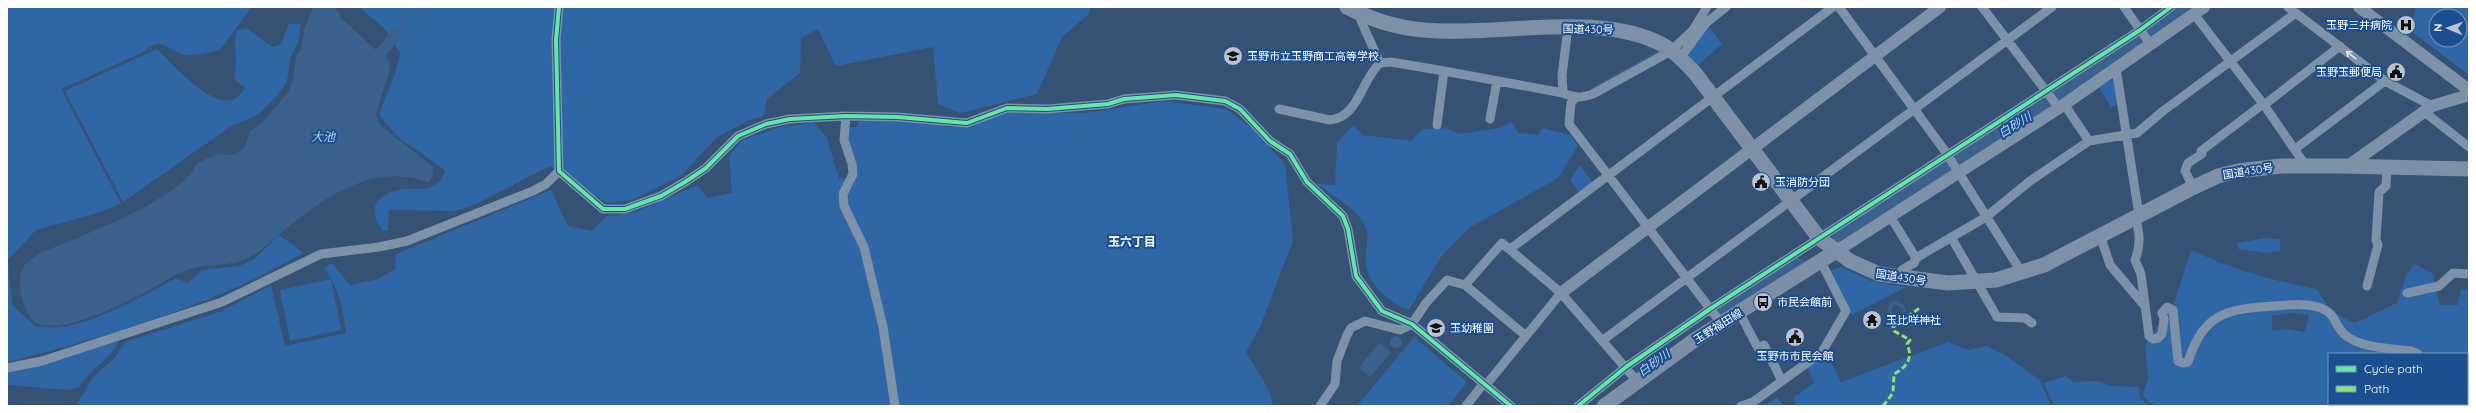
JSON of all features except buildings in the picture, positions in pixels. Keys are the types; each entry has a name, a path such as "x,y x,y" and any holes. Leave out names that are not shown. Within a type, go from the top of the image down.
{"highway":[{"name":"国道430号","path":"1352,10 1384,22 1424,30 1568,28 1622,30 1643,36 1676,54 1713,97 1819,238 1835,252 1869,271 1901,278 1948,284 1976,283 2022,273 2044,264 2193,187 2238,171 2306,166 2469,169"}],"main road":[{"name":"玉野福田線","path":"1604,406 1632,374 1715,316 1739,312 1835,252"}],"street":[{"path":"7,368 42,361 222,302 321,254 379,247 407,241 533,191 546,184 558,171 556,40 559,7"},
{"path":"1676,54 1707,7"},
{"path":"1279,109 1325,119 1339,119 1350,112 1372,70 1380,63 1391,62 1497,81 1563,94 1575,98 1593,94 1676,54 1706,23 1726,7"},
{"path":"1510,249 1833,7"},
{"path":"1839,7 1948,156 2022,273"},
{"path":"1466,406 1561,293 1750,148 1940,7"},
{"path":"1982,7 2048,93 2089,141"},
{"path":"1603,340 1913,108 2052,7"},
{"path":"2124,7 2145,37"},
{"path":"1835,252 1957,170 2116,68 2171,7"},
{"path":"2359,7 2469,90"},
{"path":"1352,10 1380,63"},
{"path":"1901,278 1902,270 1914,263 1916,258 1986,217 2030,181 2089,141 2128,133 2137,133 2230,61 2292,10 2385,81 2427,109 2469,147"},
{"path":"1575,98 1571,103 1569,124 1715,316 1819,238 1948,156 2048,93 2145,37 2199,11 2230,61 2263,104 2306,166"},
{"path":"1563,94 1562,75 1568,28"},
{"path":"2193,187 2185,171 2188,163 2340,46"},
{"path":"2116,68 2128,133 2139,228 2140,247 2134,260 2142,274 2144,305 2149,336 2152,339 2158,338 2162,334 2163,309 2167,307 2173,310 2176,355 2178,361 2183,363 2188,362 2198,339 2206,327 2218,315 2234,309 2289,304 2319,307 2332,313 2344,334 2357,343 2411,350 2416,353"},
{"path":"1437,124 1444,71"},
{"path":"1490,119 1497,81"},
{"path":"2294,149 2385,81"},
{"path":"558,171 604,209 624,209 662,196 685,182 706,168 731,141 747,130 790,119 846,116 934,119 950,123 966,123 1007,108 1047,110 1108,104 1124,99 1176,95 1225,101 1240,109 1270,141 1290,154 1307,182 1343,216 1348,229 1356,276 1382,311 1412,324 1511,406"},
{"path":"2348,166 2427,109 2469,95"},
{"path":"846,116 844,140 852,164 853,174 843,194 844,206 864,247 883,327 895,406"},
{"path":"2367,286 2378,244 2376,240 2379,192 2386,186 2386,168"},
{"path":"1890,216 1916,258"},
{"path":"2100,235 2110,265 2144,305"},
{"path":"1951,237 1976,283 1998,317 2025,318 2032,323"},
{"path":"1465,285 1502,243 1561,293 1632,374 1578,406"},
{"path":"1741,406 1753,402 1822,352 1846,311 1821,262"},
{"path":"2407,293 2439,286 2453,273 2469,274"},
{"path":"1320,406 1335,384 1340,349 1351,328 1364,321 1400,330 1412,324 1444,281 1447,280 1465,285 1526,336"},
{"path":"1739,312 1758,348 1764,345 1782,381"}],"shaded area":[{"path":"7,7 252,7 220,50 186,55 180,54 165,46 156,45 144,52 61,89 121,204 94,214 36,230 8,260 12,305 36,327 64,327 78,324 122,307 176,278 188,283 202,270 239,266 254,259 279,235 304,253 238,287 147,322 63,348 7,362"},
{"path":"359,7 1091,7 1088,15 1062,37 1037,94 960,113 938,104 933,47 836,66 818,29 801,38 800,73 767,99 764,116 747,121 716,138 681,176 632,200 607,203 550,166 478,203 456,211 389,210 388,231 383,231 376,219 375,214 376,204 379,200 395,190 423,189 430,187 441,181 445,170 399,138 379,115 394,77 400,53 386,30"},
{"path":"2415,7 2469,7 2469,75 2433,48 2468,48 2468,8 2428,8 2428,44 2412,32"},
{"path":"289,24 301,24 298,42 290,59 287,81 277,96 258,115 230,127 123,202 65,91 157,49 187,79 200,89 213,97 225,100 236,98 245,88 237,82 234,77 236,64 235,43 237,31 246,28 273,47 281,44"},
{"path":"1709,27 1722,44 1697,66 1687,53"},
{"path":"2112,79 2115,80 2119,103 2111,108 2099,87"},
{"path":"1163,101 1226,109 1255,131 1285,164 1293,241 1260,327 1246,352 1268,388 1273,406 76,406 93,377 115,358 125,342 222,311 271,285 285,346 346,333 342,307 337,290 323,268 332,263 350,285 378,279 395,269 396,254 551,190 568,226 591,231 606,217 635,212 698,185 707,198 732,193 729,156 742,140 781,127 814,123 827,138 839,179 855,177 856,160 847,139 849,127 857,127 860,119 933,122 947,127 970,127 1002,113 1085,113"},
{"path":"1512,122 1518,133 1538,135 1542,128 1571,135 1578,146 1558,178 1469,228 1440,258 1409,310 1389,299 1377,287 1368,273 1366,266 1367,233 1363,222 1352,209 1317,184 1335,185 1337,142 1353,126 1364,135 1411,141 1422,129 1445,128 1459,134 1500,128"},
{"path":"1580,165 1593,183 1580,193 1570,180"},
{"path":"2266,238 2280,239 2280,251 2265,253 2238,249 2237,243"},
{"path":"2191,250 2253,274 2317,289 2332,310 2355,323 2397,303 2406,276 2414,264 2433,274 2439,305 2458,305 2461,289 2469,290 2469,406 2159,406 2150,403 2143,395 2148,377 2145,345 2175,301","holes":["2294,313 2309,315 2305,332 2287,329 2272,331 2272,316"]},
{"path":"1841,267 1871,281 1906,287 1852,315 1829,271"},
{"path":"331,279 341,330 290,341 280,290"},
{"path":"1414,337 1467,382 1448,406 1357,406"},
{"path":"120,340 110,355 90,373 79,387 68,390 7,385 7,372 38,366"},
{"path":"1948,342 1968,350 1987,346 2008,357 2040,380 2051,406 1795,406 1794,397 1814,383 1808,367 1821,356 1828,356 1841,382"},
{"path":"2066,376 2074,382 2098,381 2110,386 2139,387 2140,398 2149,406 2054,406 2044,383"},
{"path":"1777,397 1783,406 1768,406 1767,404"}],"water":[{"name":"大池","path":"313,7 333,7 340,13 340,17 376,50 393,29 400,27 401,36 385,57 388,58 390,69 376,114 380,125 433,167 433,174 429,183 409,177 389,177 369,180 351,186 315,206 259,252 250,257 234,263 193,268 174,276 123,303 80,320 57,325 36,324 24,305 20,289 21,273 25,264 38,254 101,228 150,204 171,191 187,177 197,163 218,154 233,155 245,147 250,131 264,121 288,92 292,82 296,56 301,49 304,30"},
{"path":"1897,300 1904,305 1906,310 1902,318 1894,318 1890,314 1888,308 1890,302","holes":["1894,304 1904,309 1899,316 1895,316 1891,310"]},
{"path":"1398,336 1401,337 1401,347 1394,348 1391,347 1390,340 1391,337"},
{"path":"1379,343 1391,352 1370,377 1359,368"}],"waterway":[{"path":"399,31 405,15 412,14 422,7"},
{"name":"白砂川","path":"1838,237 2060,97 2146,38 2188,7"},
{"path":"1592,89 1660,51"},
{"name":"白砂川","path":"1720,315 1798,266"}],"marked path":[{"path":"1883,406 1893,393 1894,374 1906,365 1909,358 1909,349 1907,344 1910,340 1894,331 1893,327 1921,307"}],"cycle path":[{"path":"559,7 556,40 559,171 603,209 625,209 661,196 706,168 738,136 766,124 790,119 846,116 898,117 967,123 1007,108 1047,109 1108,104 1124,99 1176,95 1225,101 1240,109 1270,141 1290,154 1307,182 1343,216 1348,229 1356,276 1382,311 1412,324 1511,406"},
{"path":"1578,406 1626,367 1710,309 2140,30 2171,7"}],"place":[{"name":"玉野三井病院","path":"2406,25"},
{"name":"玉野市立玉野商工高等学校","path":"1233,56"},
{"name":"玉野玉郵便局","path":"2396,72"},
{"name":"玉消防分団","path":"1761,182"},
{"name":"市民会館前","path":"1763,302"},
{"name":"玉比咩神社","path":"1872,320"},
{"name":"玉幼稚園","path":"1436,328"},
{"name":"玉野市市民会館","path":"1795,337"}],"district":[{"name":"玉六丁目","path":"1132,242"}]}
